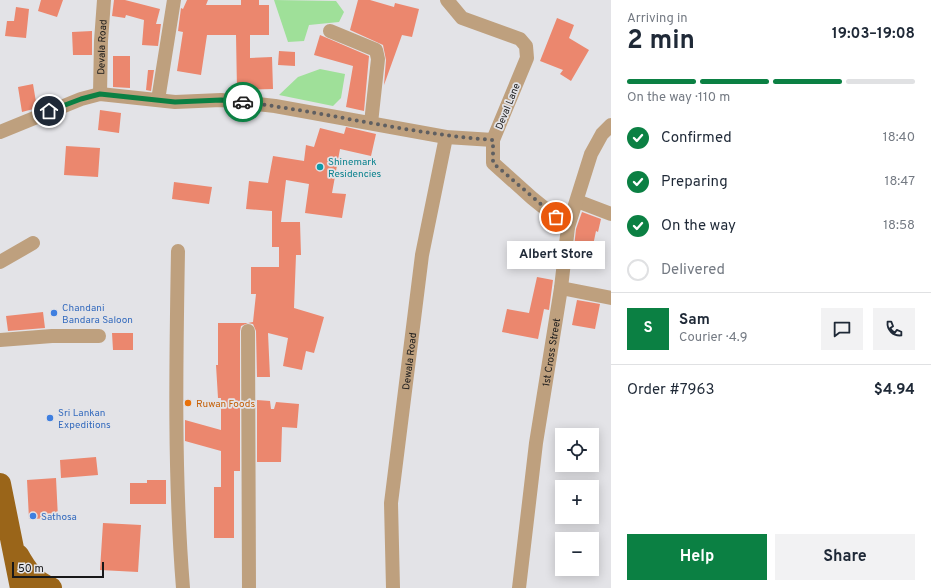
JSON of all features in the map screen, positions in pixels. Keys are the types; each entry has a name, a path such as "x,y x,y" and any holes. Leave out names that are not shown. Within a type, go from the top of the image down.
{"main road":[{"path":"0,484 7,539 8,588"},
{"path":"7,539 21,588"},
{"path":"7,539 26,570 38,582 51,588"}],"street":[{"name":"Devala Road","path":"100,94 101,42 104,0"},
{"path":"158,100 174,0"},
{"name":"Deval Lane","path":"447,0 462,18 520,38 526,46 527,58 493,140 493,163 532,198 568,227"},
{"path":"330,31 376,50 378,59 371,123"},
{"path":"0,132 81,99 100,94 175,102 221,100 268,105 446,137 493,140"},
{"name":"1st Cross Street","path":"519,588 536,443 561,288 568,227 591,154 608,134"},
{"name":"Dewala Road","path":"393,588 391,503 422,255 446,137"},
{"path":"576,200 611,214"},
{"path":"0,262 33,243"},
{"path":"178,251 176,372 177,518 183,588"},
{"path":"561,288 611,298"},
{"path":"248,331 249,588"},
{"path":"0,340 52,336 100,336"}],"green space":[{"path":"274,0 336,1 344,12 339,22 309,25 304,41 288,42"},
{"path":"320,69 345,74 341,98 333,106 279,95 298,77"}],"building":[{"path":"41,0 63,0 57,17 38,11"},
{"path":"114,0 125,0 160,9 156,24 161,24 158,46 142,45 144,20 126,15 125,18 112,16"},
{"path":"187,0 208,0 206,5 241,5 241,0 259,0 259,5 269,5 269,35 250,35 250,58 272,57 273,89 237,90 236,35 207,35 201,75 177,71 183,32 178,31 181,8 183,9"},
{"path":"358,0 370,0 394,7 395,3 419,9 412,37 402,35 384,85 386,60 383,45 350,30"},
{"path":"16,7 29,9 26,38 5,36 7,21 14,21"},
{"path":"557,18 574,25 569,38 589,50 571,81 560,74 563,70 540,61"},
{"path":"92,31 92,55 73,55 72,32"},
{"path":"320,35 369,56 364,111 346,107 353,66 314,55"},
{"path":"279,51 295,52 295,66 278,65"},
{"path":"113,56 130,56 130,88 113,87"},
{"path":"148,70 154,70 151,91 146,90"},
{"path":"33,84 37,108 22,112 18,87"},
{"path":"100,110 121,113 119,133 98,130"},
{"path":"346,127 376,134 371,156 340,149 332,193 346,194 342,218 305,213 309,184 286,180 281,222 300,222 301,255 296,255 294,308 324,317 314,353 306,351 302,370 283,366 288,338 268,333 270,377 257,377 256,331 253,324 248,323 253,322 256,294 251,294 251,267 279,267 279,247 272,247 272,211 246,209 249,181 268,183 273,156 304,161 306,145 314,147 320,128 344,134"},
{"path":"66,146 100,148 98,177 64,175"},
{"path":"174,182 212,187 209,204 172,199"},
{"path":"582,212 601,219 598,232 596,231 590,260 573,257 576,229"},
{"path":"537,277 553,280 549,310 544,309 538,339 502,332 507,309 529,313"},
{"path":"577,300 600,304 595,329 572,325"},
{"path":"43,312 45,328 8,331 6,316"},
{"path":"218,323 248,323 241,326 240,331 240,471 234,471 234,538 214,538 214,487 221,487 221,451 185,441 185,420 221,430 221,398 218,398 216,365 218,365"},
{"path":"112,333 133,333 133,350 113,350"},
{"path":"257,400 270,401 271,409 274,409 276,402 299,404 297,428 282,427 281,462 257,462"},
{"path":"96,457 98,475 61,478 60,460"},
{"path":"56,478 58,518 29,519 27,480"},
{"path":"147,480 166,480 166,504 130,504 130,483 147,483"},
{"path":"103,523 141,525 138,572 100,570"}],"way so far":[{"path":"243,102 276,106 446,137 493,140 493,163 556,217"}],"place":[{"name":"Shinemark Residencies","path":"320,167"},
{"name":"Albert Store","path":"556,217"},
{"name":"Chandani Bandara Saloon","path":"54,313"},
{"name":"Ruwan Foods","path":"188,403"},
{"name":"Sri Lankan Expeditions","path":"50,418"},
{"name":"Sathosa","path":"33,516"}],"route":[{"path":"49,111 81,99 100,94 175,102 221,100 243,102"}]}
